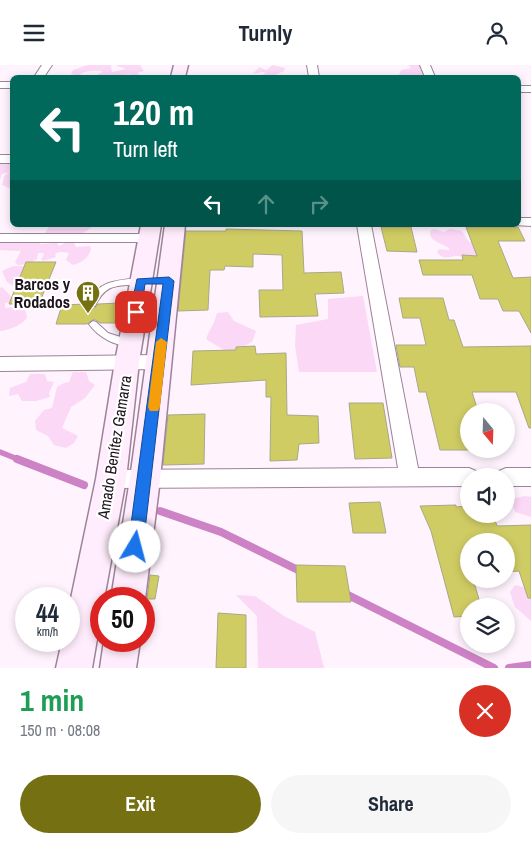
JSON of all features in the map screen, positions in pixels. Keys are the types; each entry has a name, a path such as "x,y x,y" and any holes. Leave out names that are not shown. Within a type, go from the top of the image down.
{"main road":[{"name":"Amado Benítez Gamarra","path":"130,587 145,479 175,227"},
{"name":"Amado Benítez Gamarra","path":"74,668 111,479 128,353 150,232"},
{"path":"141,281 169,281"},
{"path":"118,668 120,652"}],"street":[{"path":"364,227 410,477"},
{"path":"0,238 150,232"},
{"path":"0,364 128,353 159,362"},
{"path":"111,479 460,477"},
{"path":"515,477 531,477"}],"lane":[{"path":"92,304 93,298 105,287 120,282 141,281"},
{"path":"93,323 97,330 128,353"}],"shaded area":[{"path":"88,65 111,65 112,72 126,69 115,65 140,65 144,71 137,73 140,75 98,75 103,72 88,71 80,74 82,75 75,75 71,74 73,70"},
{"path":"273,65 285,68 284,71 275,75 262,75 266,73 263,72 253,74 259,67 266,70"},
{"path":"408,65 428,65 430,75 399,75 401,70 411,68"},
{"path":"10,163 10,172 2,174 0,179 0,164"},
{"path":"10,172 10,188 2,185 4,176"},
{"path":"49,227 91,227 84,233 70,237 56,237 45,233"},
{"path":"434,229 444,232 450,229 462,231 469,242 474,243 482,256 441,256 437,252 439,249 449,250 449,248 432,238 430,231"},
{"path":"37,240 40,244 57,243 59,246 69,241 74,243 76,247 90,246 91,249 84,260 73,265 66,260 69,253 58,252 55,254 56,257 43,261 41,259 44,255 43,253 38,253 37,259 29,264 18,265 15,262 21,251 0,250 0,242"},
{"path":"13,266 25,266 18,284 13,286 7,282 2,271"},
{"path":"2,287 12,297 10,302 5,303 5,308 15,307 19,304 27,307 25,309 27,318 16,326 0,331 0,288"},
{"path":"363,296 377,372 299,372 295,346 296,325 328,319 328,299"},
{"path":"228,312 234,321 256,331 252,342 230,354 206,339 217,313"},
{"path":"73,372 86,372 89,381 95,385 85,398 71,407 62,428 78,436 74,443 66,448 54,445 48,436 36,430 35,421 44,410 52,408 57,387 69,382"},
{"path":"30,374 45,374 47,381 54,382 49,393 50,397 36,401 22,401 18,394 9,396 10,388 26,382"},
{"path":"531,497 531,517 515,512 515,498"},
{"path":"515,585 531,589 531,621 515,607 515,598 512,598 510,592 515,588"},
{"path":"236,595 255,596 284,616 315,632 324,668 258,668 257,616"}],"building":[{"path":"381,227 411,227 417,252 387,251"},
{"path":"466,227 518,227 525,241 498,241 513,278 531,277 531,333 519,311 503,311 498,299 480,299 472,275 423,275 419,260 463,260 462,255 477,256"},
{"path":"226,229 302,231 304,273 341,272 344,293 315,294 318,316 260,317 259,290 283,290 282,255 253,254 253,267 225,266 224,270 210,270 208,310 178,311 186,231 226,231"},
{"path":"26,262 56,262 39,304 9,304"},
{"path":"399,298 443,298 449,320 454,320 463,347 531,346 531,428 529,428 516,392 472,392 475,403 460,403 460,450 440,450 426,392 419,392 414,367 400,367 396,345 426,345 420,318 403,318"},
{"name":"Barcos y Rodados","path":"119,303 115,323 100,323 94,319 87,324 56,324 62,305 86,304 89,308 95,308 98,304"},
{"path":"255,346 256,354 286,353 287,415 318,416 319,443 299,444 297,460 270,461 271,397 266,397 266,380 191,385 193,351 236,350 236,347"},
{"path":"349,403 383,403 392,458 355,459"},
{"path":"205,414 204,464 163,465 168,415"},
{"path":"380,502 386,533 353,533 349,503"},
{"path":"456,505 456,507 460,507 460,523 496,523 497,526 531,525 531,598 528,598 519,571 515,571 515,533 460,533 460,588 476,588 479,598 460,598 460,617 454,617 431,531 420,506"},
{"path":"296,565 345,566 351,602 297,602"},
{"path":"150,575 159,576 155,599 155,587 148,587"},
{"path":"218,613 246,615 246,668 216,668"}],"waterway":[{"path":"0,452 20,460"},
{"path":"17,459 84,485"},
{"path":"160,511 221,532 302,572"},
{"path":"344,593 494,668"},
{"path":"509,668 531,665"}],"slow traffic":[{"path":"154,407 161,342"}],"place":[{"name":"Barcos y Rodados","path":"88,314"}],"route":[{"path":"135,547 169,281 141,281 136,312"}]}
